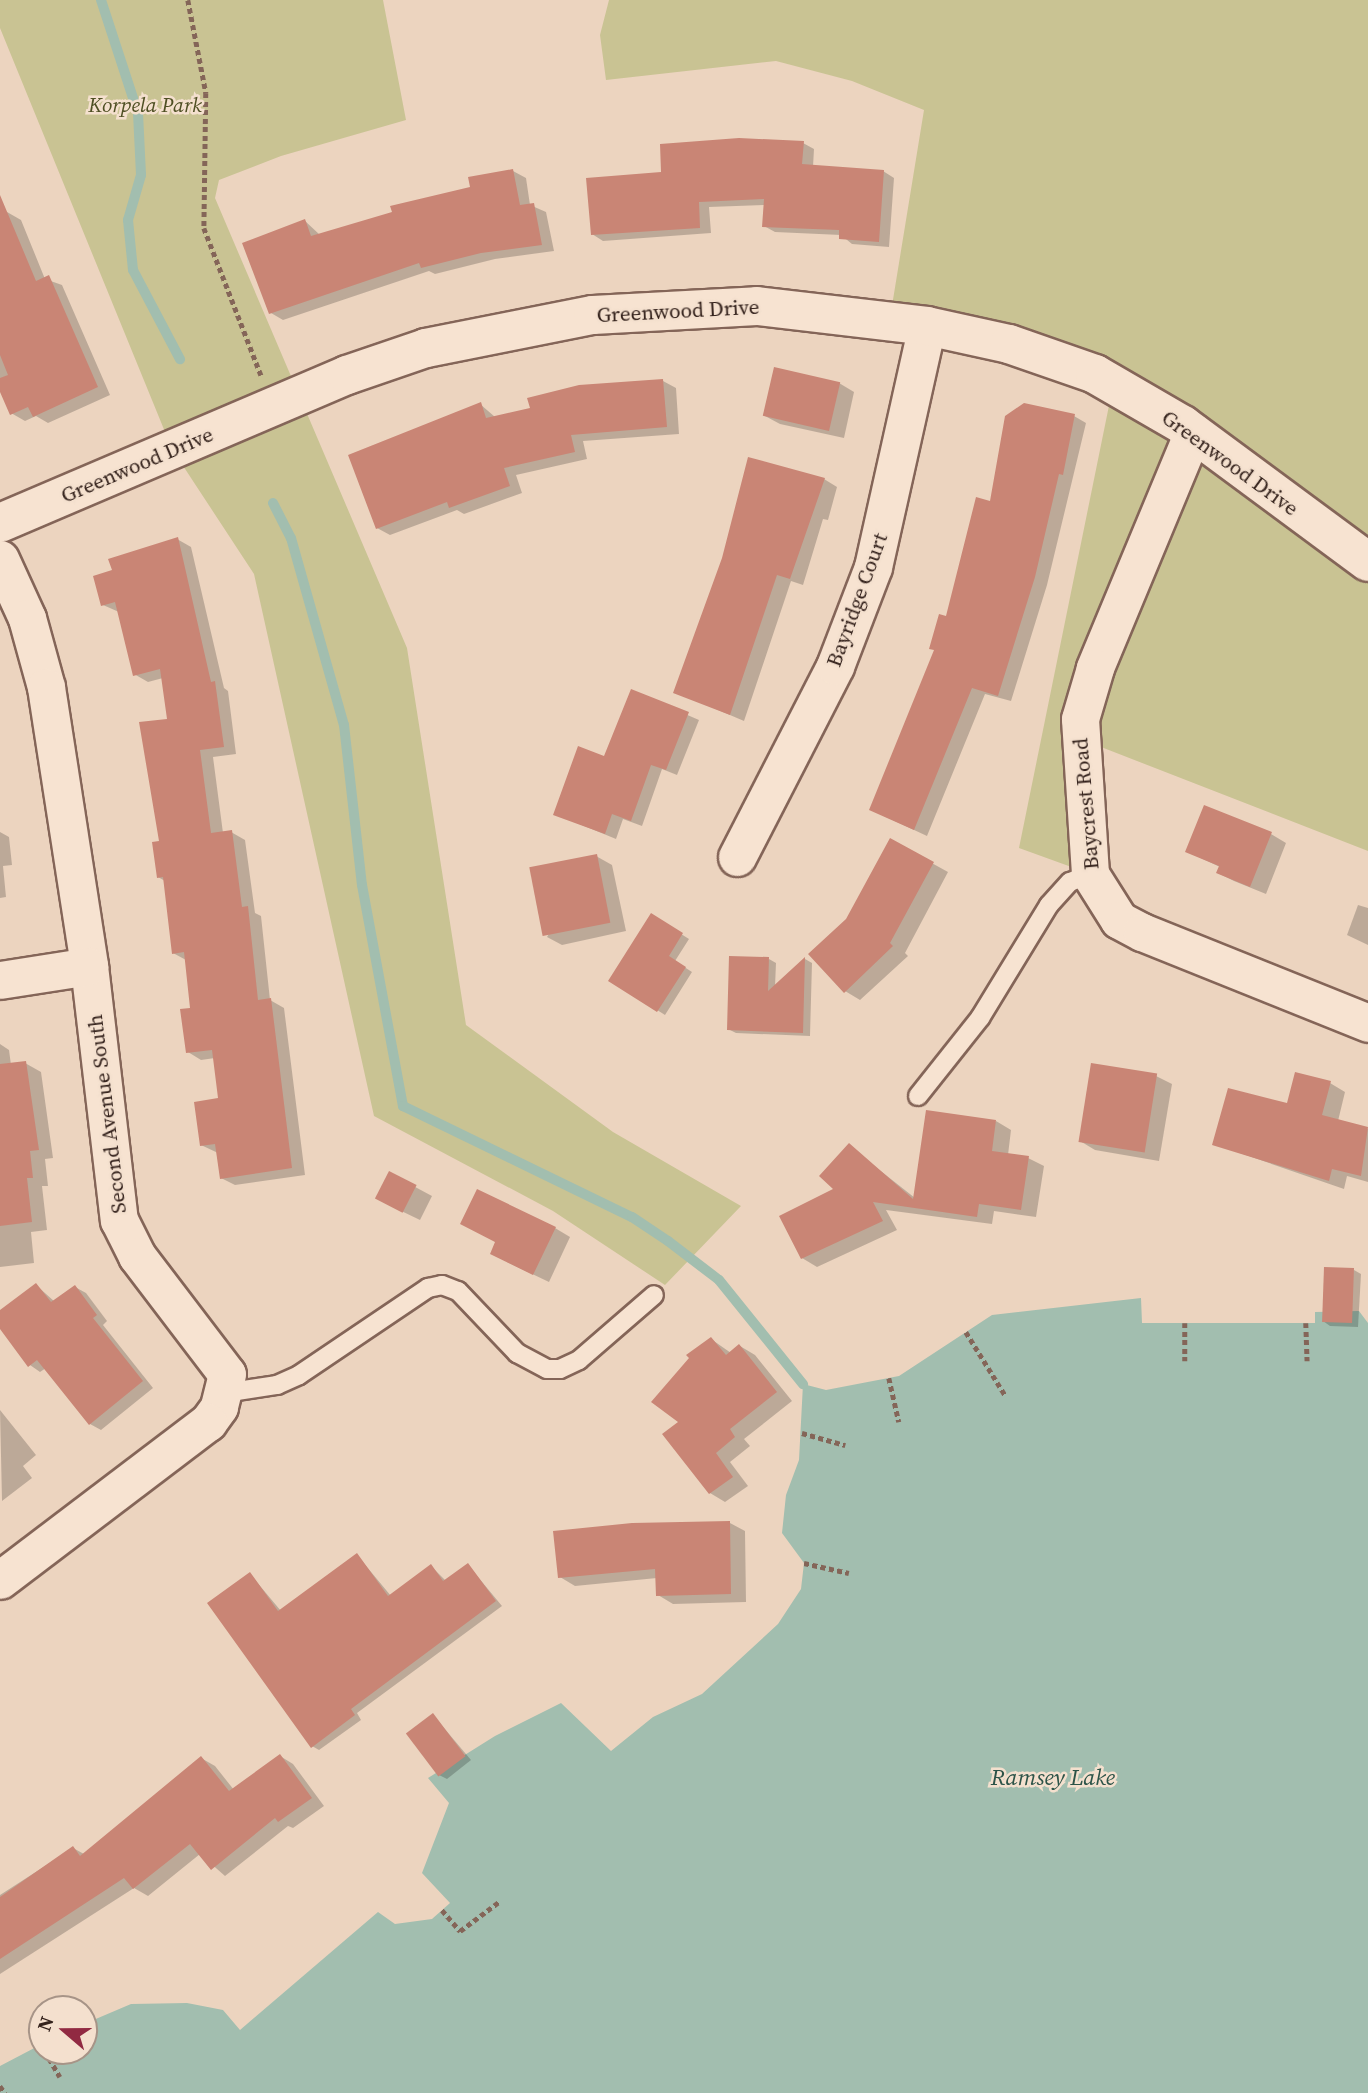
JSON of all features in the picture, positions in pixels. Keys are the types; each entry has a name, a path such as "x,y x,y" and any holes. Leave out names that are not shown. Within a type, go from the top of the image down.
{"street":[{"name":"Greenwood Drive","path":"0,523 347,374 426,348 593,315 757,306 927,326 1009,344 1095,374 1193,432 1368,562"},
{"name":"Bayridge Court","path":"737,857 835,666 873,567 927,326"},
{"name":"Baycrest Road","path":"1193,432 1095,668 1080,719 1090,874 1119,920 1142,933 1368,1023"},
{"name":"Second Avenue South","path":"0,559 27,618 46,687 89,966 119,1220 137,1256 222,1363 227,1374 225,1393"},
{"path":"0,981 89,966"},
{"path":"0,1580 208,1422 225,1393"}],"lane":[{"path":"918,1096 980,1018 1049,905 1070,882 1090,874"},
{"path":"225,1393 277,1385 299,1375 428,1287 442,1285 458,1291 517,1353 547,1369 560,1369 579,1360 654,1295"}],"path":[{"path":"188,0 206,93 204,228 273,407"},
{"path":"1185,1323 1185,1361"},
{"path":"1306,1324 1307,1361"},
{"path":"966,1332 1005,1395"},
{"path":"889,1378 899,1422"},
{"path":"802,1433 845,1445"},
{"path":"804,1563 849,1573"},
{"path":"442,1910 460,1931 500,1900"},
{"path":"53,2065 60,2077"},
{"path":"0,2085 5,2093"}],"green space":[{"name":"Korpela Park","path":"0,0 383,0 406,120 281,156 219,180 215,198 407,648 466,1025 613,1132 741,1206 665,1285 553,1211 374,1116 254,574 172,449 0,28"},
{"path":"609,0 1368,0 1368,851 1078,738 1088,873 1019,848 1114,381 890,318 924,110 852,81 776,61 606,80 600,35"}],"water":[{"name":"Ramsey Lake","path":"1141,1298 1142,1323 1315,1323 1315,1312 1359,1311 1368,1323 1368,2093 0,2093 0,2066 28,2051 28,2065 98,2065 98,2018 131,2004 187,2003 223,2010 240,2030 378,1912 395,1924 432,1919 450,1903 422,1873 449,1803 428,1778 495,1736 561,1703 611,1751 653,1717 702,1694 778,1624 801,1589 804,1563 782,1533 786,1495 799,1460 803,1384 826,1390 899,1376 992,1315"}],"building":[{"path":"739,138 804,141 802,164 884,170 879,242 839,239 839,230 762,227 764,199 699,202 700,228 591,235 586,178 661,172 660,144"},
{"path":"513,169 520,205 534,203 542,245 481,253 421,268 419,263 269,314 242,243 305,219 311,236 392,212 390,206 470,187 468,177"},
{"path":"0,195 36,281 49,275 98,387 33,417 28,407 10,415 0,392 0,378 8,375 0,355"},
{"path":"774,367 840,382 829,431 763,416"},
{"path":"663,379 667,427 571,435 575,452 504,468 510,486 449,508 447,502 376,529 348,455 481,402 486,418 530,408 527,398 579,385"},
{"path":"1024,403 1075,414 1063,475 1059,474 1035,577 998,696 972,688 914,830 869,810 934,650 929,649 939,614 946,616 976,497 990,501 1005,416"},
{"path":"748,457 825,478 790,579 777,575 730,715 673,693 722,558"},
{"path":"178,537 211,682 215,681 224,747 200,750 211,833 232,830 242,907 248,906 258,1000 271,998 292,1168 220,1179 215,1144 200,1146 194,1102 218,1098 212,1050 186,1053 180,1009 190,1008 184,952 172,954 163,877 157,878 152,842 159,841 139,722 167,719 160,669 133,676 115,602 101,606 93,576 112,570 108,559"},
{"path":"631,689 689,712 666,770 651,765 631,821 612,814 605,834 553,815 578,746 604,756"},
{"path":"1204,805 1272,832 1250,887 1216,873 1219,866 1185,852"},
{"path":"890,838 934,862 890,943 893,946 844,993 808,954 846,919"},
{"path":"597,854 610,923 543,936 529,867"},
{"path":"651,913 683,933 669,956 686,967 657,1012 608,981"},
{"path":"729,956 769,957 768,991 805,957 803,1033 727,1030"},
{"path":"26,1061 39,1150 30,1151 33,1178 27,1178 32,1222 0,1226 0,1064"},
{"path":"1091,1063 1157,1073 1145,1152 1078,1142"},
{"path":"1295,1072 1331,1081 1322,1115 1368,1127 1361,1176 1332,1169 1329,1181 1212,1145 1228,1088 1287,1103"},
{"path":"926,1110 996,1120 992,1151 1029,1156 1021,1210 979,1204 977,1217 873,1202 883,1221 801,1259 779,1216 833,1189 819,1176 849,1143 913,1199"},
{"path":"389,1171 417,1185 403,1213 375,1199"},
{"path":"477,1189 556,1227 533,1275 490,1254 495,1242 460,1224"},
{"path":"1324,1267 1354,1268 1352,1323 1322,1322"},
{"path":"36,1283 51,1302 75,1285 97,1315 93,1318 143,1381 89,1425 37,1360 28,1367 0,1329 0,1310"},
{"path":"711,1337 726,1355 739,1344 777,1392 730,1429 735,1437 716,1453 733,1477 709,1494 662,1434 678,1422 651,1402 689,1358 686,1355"},
{"path":"730,1521 731,1594 656,1596 655,1569 558,1578 553,1531 632,1523"},
{"path":"357,1553 388,1596 431,1564 443,1581 468,1563 496,1601 351,1709 355,1715 311,1748 207,1603 250,1572 278,1611"},
{"path":"433,1713 465,1756 438,1777 406,1733"},
{"path":"280,1754 312,1798 278,1822 275,1818 211,1870 190,1844 133,1889 124,1878 0,1959 0,1897 73,1846 80,1856 201,1756 229,1791"}],"waterway":[{"path":"101,0 138,113 141,175 128,220 133,270 180,359"},
{"path":"273,503 291,538 344,725 362,885 403,1106 632,1217 668,1241 719,1280 803,1384"}]}
